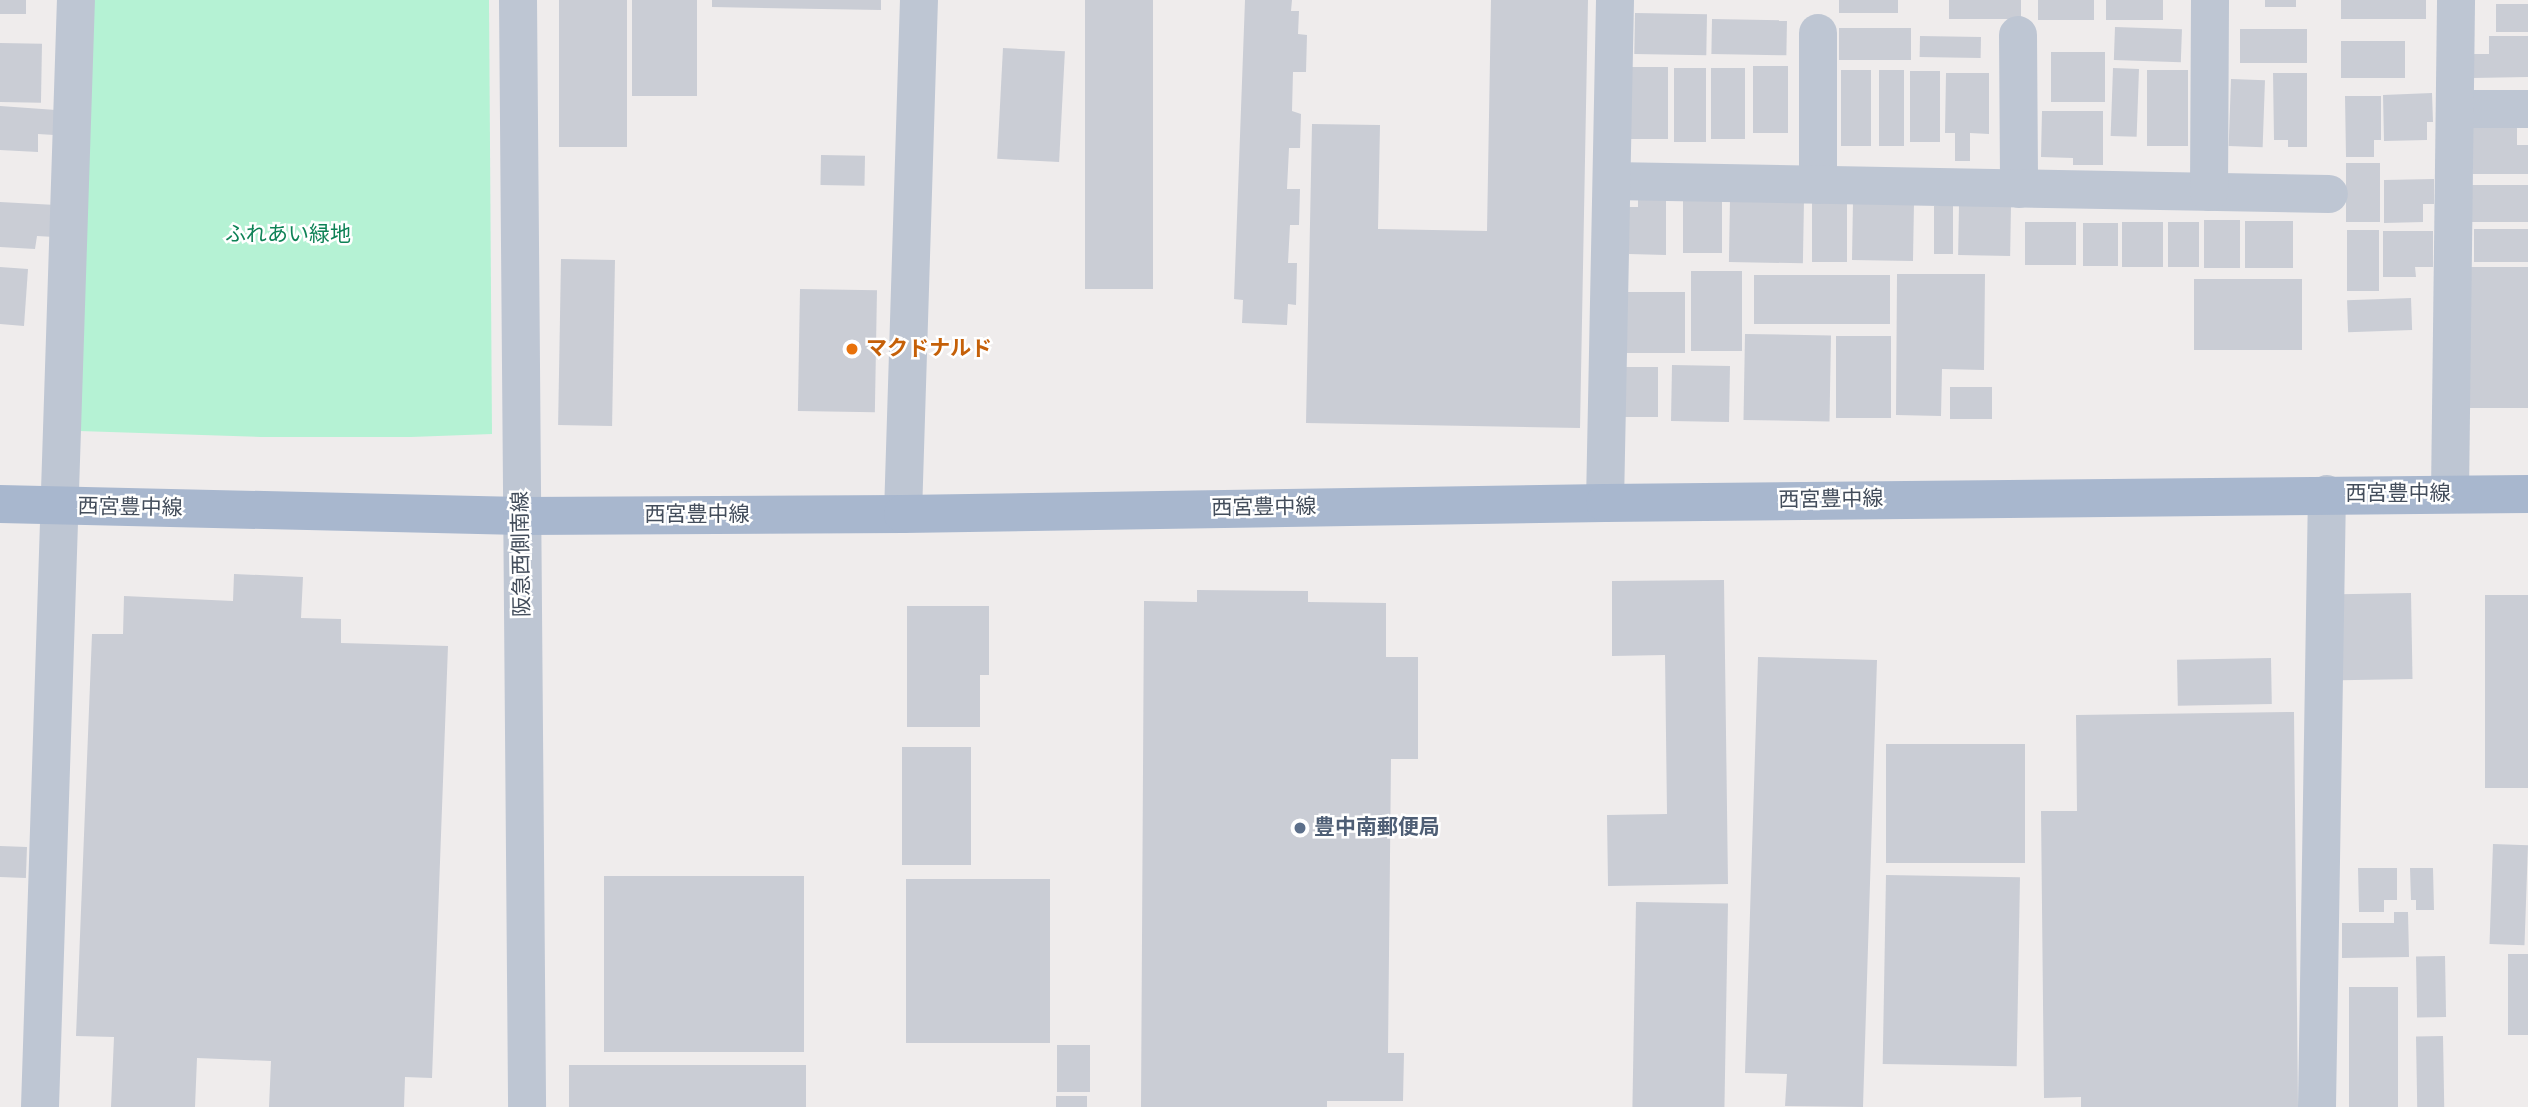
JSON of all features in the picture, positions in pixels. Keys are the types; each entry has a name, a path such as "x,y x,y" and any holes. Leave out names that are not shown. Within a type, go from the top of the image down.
{"main road":[{"name":"西宮豊中線","path":"0,504 522,516 904,514 2327,494 2528,494"}],"street":[{"path":"40,1107 76,0"},
{"name":"阪急西側南線","path":"518,0 527,1107"},
{"path":"904,514 919,0"},
{"path":"1605,503 1615,0"},
{"path":"2209,192 2210,0"},
{"path":"2450,494 2456,0"},
{"path":"1818,33 1818,185"},
{"path":"2018,35 2019,189"},
{"path":"2455,109 2528,109"},
{"path":"1612,181 2329,194"},
{"path":"2317,1107 2327,494"}],"green space":[{"name":"ふれあい緑地","path":"92,0 489,0 492,434 261,437 79,431"}],"building":[{"path":"0,0 26,0 26,14 0,14"},
{"path":"559,0 627,0 627,147 559,147"},
{"path":"632,0 697,0 697,96 632,96"},
{"path":"712,0 881,0 881,10 712,7"},
{"path":"1085,0 1153,0 1153,289 1085,289"},
{"path":"1245,0 1292,0 1291,11 1299,11 1298,34 1307,35 1306,72 1293,72 1292,111 1301,114 1300,148 1289,148 1287,189 1300,189 1299,225 1290,225 1288,263 1297,263 1296,305 1288,304 1287,325 1242,323 1243,300 1234,299"},
{"path":"1491,0 1588,0 1580,428 1306,423 1312,124 1380,125 1378,229 1487,231"},
{"path":"1839,0 1898,0 1898,13 1839,13"},
{"path":"1949,0 2021,0 2021,19 1949,19"},
{"path":"2038,0 2094,0 2094,20 2038,20"},
{"path":"2106,0 2163,0 2163,20 2106,20"},
{"path":"2265,0 2296,0 2296,7 2265,7"},
{"path":"2341,0 2426,0 2426,19 2341,19"},
{"path":"2496,4 2528,4 2528,32 2496,32"},
{"path":"1635,13 1707,14 1706,55 1634,54"},
{"path":"1712,19 1787,20 1786,55 1711,54"},
{"path":"2115,27 2182,29 2181,62 2114,60"},
{"path":"1839,28 1911,28 1911,60 1839,60"},
{"path":"2240,29 2307,29 2307,63 2240,63"},
{"path":"1920,36 1981,37 1981,58 1920,57"},
{"path":"2489,36 2528,36 2528,77 2472,78 2471,54 2489,54"},
{"path":"2341,41 2405,41 2405,78 2341,78"},
{"path":"0,43 42,44 41,103 0,102"},
{"path":"1003,48 1065,51 1059,162 997,159"},
{"path":"2051,52 2105,52 2105,102 2051,102"},
{"path":"1753,66 1788,66 1788,133 1753,133"},
{"path":"1629,67 1668,67 1668,139 1629,139"},
{"path":"1674,68 1706,68 1706,142 1674,142"},
{"path":"1711,68 1745,68 1745,139 1711,139"},
{"path":"2113,68 2139,69 2137,137 2111,136"},
{"path":"1841,70 1871,70 1871,146 1841,146"},
{"path":"1879,70 1904,70 1904,146 1879,146"},
{"path":"2147,70 2188,70 2188,146 2147,146"},
{"path":"1910,71 1940,71 1940,142 1910,142"},
{"path":"1946,73 1989,73 1989,134 1970,133 1970,161 1955,161 1955,133 1945,133"},
{"path":"2273,73 2307,73 2307,147 2288,147 2288,140 2274,140"},
{"path":"2231,79 2265,80 2263,147 2229,146"},
{"path":"2432,93 2433,122 2427,122 2427,140 2384,141 2383,95"},
{"path":"2345,96 2381,96 2381,140 2374,140 2374,157 2346,157"},
{"path":"0,106 56,110 54,135 38,134 38,152 0,150"},
{"path":"2042,111 2103,111 2103,165 2073,165 2073,158 2041,157"},
{"path":"2472,124 2517,124 2517,145 2528,145 2528,174 2473,174"},
{"path":"821,155 865,156 864,186 820,185"},
{"path":"2346,163 2380,163 2380,222 2346,222"},
{"path":"2434,179 2434,204 2423,204 2423,222 2384,223 2384,180"},
{"path":"2472,185 2528,185 2528,222 2472,222"},
{"path":"1812,196 1847,196 1847,262 1812,262"},
{"path":"1638,198 1666,198 1666,255 1629,254 1629,207 1638,207"},
{"path":"1730,199 1804,200 1803,263 1729,262"},
{"path":"1683,200 1722,200 1722,253 1683,253"},
{"path":"0,202 56,205 54,237 37,236 35,249 0,247"},
{"path":"1853,202 1914,203 1913,261 1852,260"},
{"path":"1959,205 2011,206 2010,256 1958,255"},
{"path":"1934,206 1953,206 1953,254 1934,254"},
{"path":"2204,220 2240,220 2240,268 2204,268"},
{"path":"2245,221 2293,221 2293,268 2245,268"},
{"path":"2025,222 2076,222 2076,265 2025,265"},
{"path":"2122,222 2163,222 2163,267 2122,267"},
{"path":"2168,222 2199,222 2199,267 2168,267"},
{"path":"2083,223 2118,223 2118,266 2083,266"},
{"path":"2474,229 2528,229 2528,262 2474,262"},
{"path":"2347,230 2379,230 2379,291 2347,291"},
{"path":"2383,231 2433,231 2433,267 2415,267 2416,277 2383,277"},
{"path":"561,259 615,260 612,426 558,425"},
{"path":"0,267 28,269 24,326 0,324"},
{"path":"2468,267 2528,267 2528,408 2468,408"},
{"path":"1691,271 1742,271 1742,351 1691,351"},
{"path":"1897,274 1985,274 1984,370 1942,369 1941,416 1896,415"},
{"path":"1754,275 1890,275 1890,324 1754,324"},
{"path":"2194,279 2302,279 2302,350 2194,350"},
{"path":"800,289 877,290 875,412 798,411"},
{"path":"1624,292 1685,292 1685,353 1624,353"},
{"path":"2411,298 2412,330 2348,332 2347,300"},
{"path":"1745,334 1831,336 1829,421 1743,420"},
{"path":"1836,336 1891,336 1891,418 1836,418"},
{"path":"1672,365 1730,366 1729,422 1671,421"},
{"path":"1617,367 1658,367 1658,417 1617,417"},
{"path":"1950,387 1992,387 1992,419 1950,419"},
{"path":"234,574 303,577 301,618 341,619 341,643 448,646 432,1078 405,1077 404,1107 269,1107 271,1061 197,1058 195,1107 111,1107 114,1037 76,1036 92,634 123,634 124,596 233,601"},
{"path":"1724,580 1728,884 1608,886 1607,815 1667,814 1665,655 1612,656 1612,581"},
{"path":"1197,590 1308,591 1308,602 1386,603 1386,657 1418,657 1418,759 1391,759 1388,1053 1404,1053 1403,1101 1327,1101 1327,1107 1141,1107 1144,601 1197,602"},
{"path":"2411,593 2413,679 2341,680 2339,594"},
{"path":"2485,595 2528,595 2528,788 2485,788"},
{"path":"907,606 989,606 989,675 980,675 980,727 907,727"},
{"path":"1758,657 1877,660 1863,1107 1785,1106 1787,1074 1745,1073"},
{"path":"2271,658 2272,704 2178,706 2177,660"},
{"path":"2294,712 2298,1107 2081,1107 2081,1097 2044,1098 2041,811 2077,811 2076,715"},
{"path":"1886,744 2025,744 2025,863 1886,863"},
{"path":"902,747 971,747 971,865 902,865"},
{"path":"2493,844 2528,845 2524,945 2490,944"},
{"path":"0,846 27,847 26,878 0,877"},
{"path":"2358,868 2397,868 2397,900 2384,900 2384,912 2359,912"},
{"path":"2410,868 2433,868 2434,910 2416,910 2416,900 2411,900"},
{"path":"1886,875 2020,877 2017,1066 1883,1064"},
{"path":"604,876 804,876 804,1052 604,1052"},
{"path":"906,879 1050,879 1050,1043 906,1043"},
{"path":"1636,902 1728,904 1724,1107 1632,1107"},
{"path":"2394,912 2408,912 2409,957 2342,958 2342,923 2394,923"},
{"path":"2508,954 2528,954 2528,1035 2508,1035"},
{"path":"2445,956 2446,1017 2417,1017 2416,957"},
{"path":"2349,987 2398,987 2398,1107 2349,1107"},
{"path":"2416,1036 2443,1036 2444,1107 2417,1107"},
{"path":"1057,1045 1090,1045 1090,1092 1057,1092"},
{"path":"569,1065 806,1065 806,1107 569,1107"},
{"path":"1056,1096 1087,1096 1087,1107 1056,1107"}],"place":[{"name":"マクドナルド","path":"852,349"},
{"name":"豊中南郵便局","path":"1300,828"}]}
